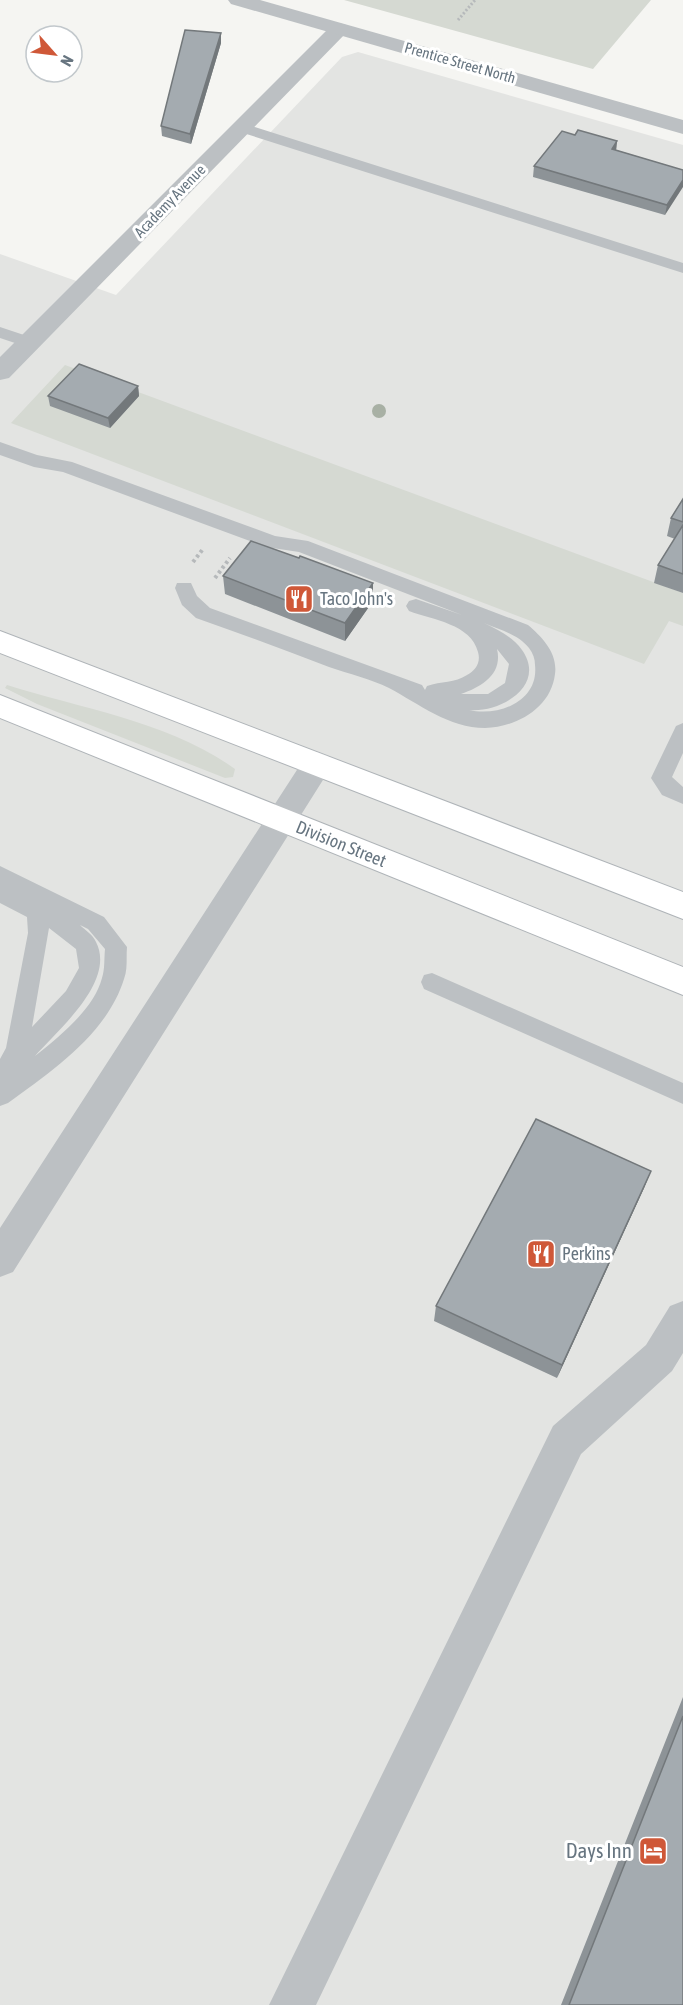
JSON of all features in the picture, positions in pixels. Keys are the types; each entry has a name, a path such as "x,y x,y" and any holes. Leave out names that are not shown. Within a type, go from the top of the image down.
{"main road":[{"path":"0,642 683,906"},
{"name":"Division Street","path":"0,706 683,981"}],"street":[{"name":"Prentice Street North","path":"238,0 683,127"},
{"name":"Academy Avenue","path":"0,372 339,29"},
{"path":"0,1260 10,1224 317,764"},
{"path":"292,2005 562,1448 567,1440 659,1358 683,1319"}],"lane":[{"path":"242,128 683,268"},
{"path":"0,332 30,342"},
{"path":"0,448 34,461 66,466 273,542 301,546 520,630 539,645 546,660 546,676 538,695 525,710 505,718 483,721 460,714 414,697 400,686"},
{"path":"185,579 189,600 202,614 400,686 463,702 488,702 505,695 514,687 520,673 520,662 509,648 474,629 293,558 273,542"},
{"path":"400,686 441,691 461,688 477,680 486,668 488,657 486,646 474,629"},
{"path":"683,731 661,778 669,789 683,796"},
{"path":"0,875 48,897 96,924 116,947 113,979 93,1013 55,1055 0,1096"},
{"path":"0,893 67,927 87,945 90,969 74,998 0,1078"},
{"path":"0,1078 17,1049 39,933 37,912"},
{"path":"432,982 683,1094"}],"path":[{"path":"458,20 475,0"},
{"path":"185,579 205,546"}],"shaded area":[{"path":"344,0 651,0 593,69"},
{"path":"358,52 683,145 683,2005 0,2005 0,254 116,295 342,57"},
{"path":"65,365 683,593 683,626 669,621 644,664 11,423"},
{"path":"7,685 125,718 183,739 235,769 233,777 225,778 37,704 5,688"}],"building":[{"path":"185,30 221,33 190,134 161,126"},
{"path":"578,130 617,141 612,149 683,170 683,180 667,205 534,166 562,131 575,135"},
{"path":"79,364 138,386 108,418 48,396"},
{"path":"683,499 683,522 671,518"},
{"path":"683,525 683,574 658,565"},
{"path":"251,541 373,583 345,623 223,576"},
{"name":"Perkins","path":"536,1119 651,1171 562,1365 436,1306"},
{"name":"Days Inn","path":"683,1716 683,2005 569,2005"}],"place":[{"name":"Taco John's","path":"299,599"},
{"name":"Perkins","path":"541,1254"},
{"name":"Days Inn","path":"653,1851"}]}
